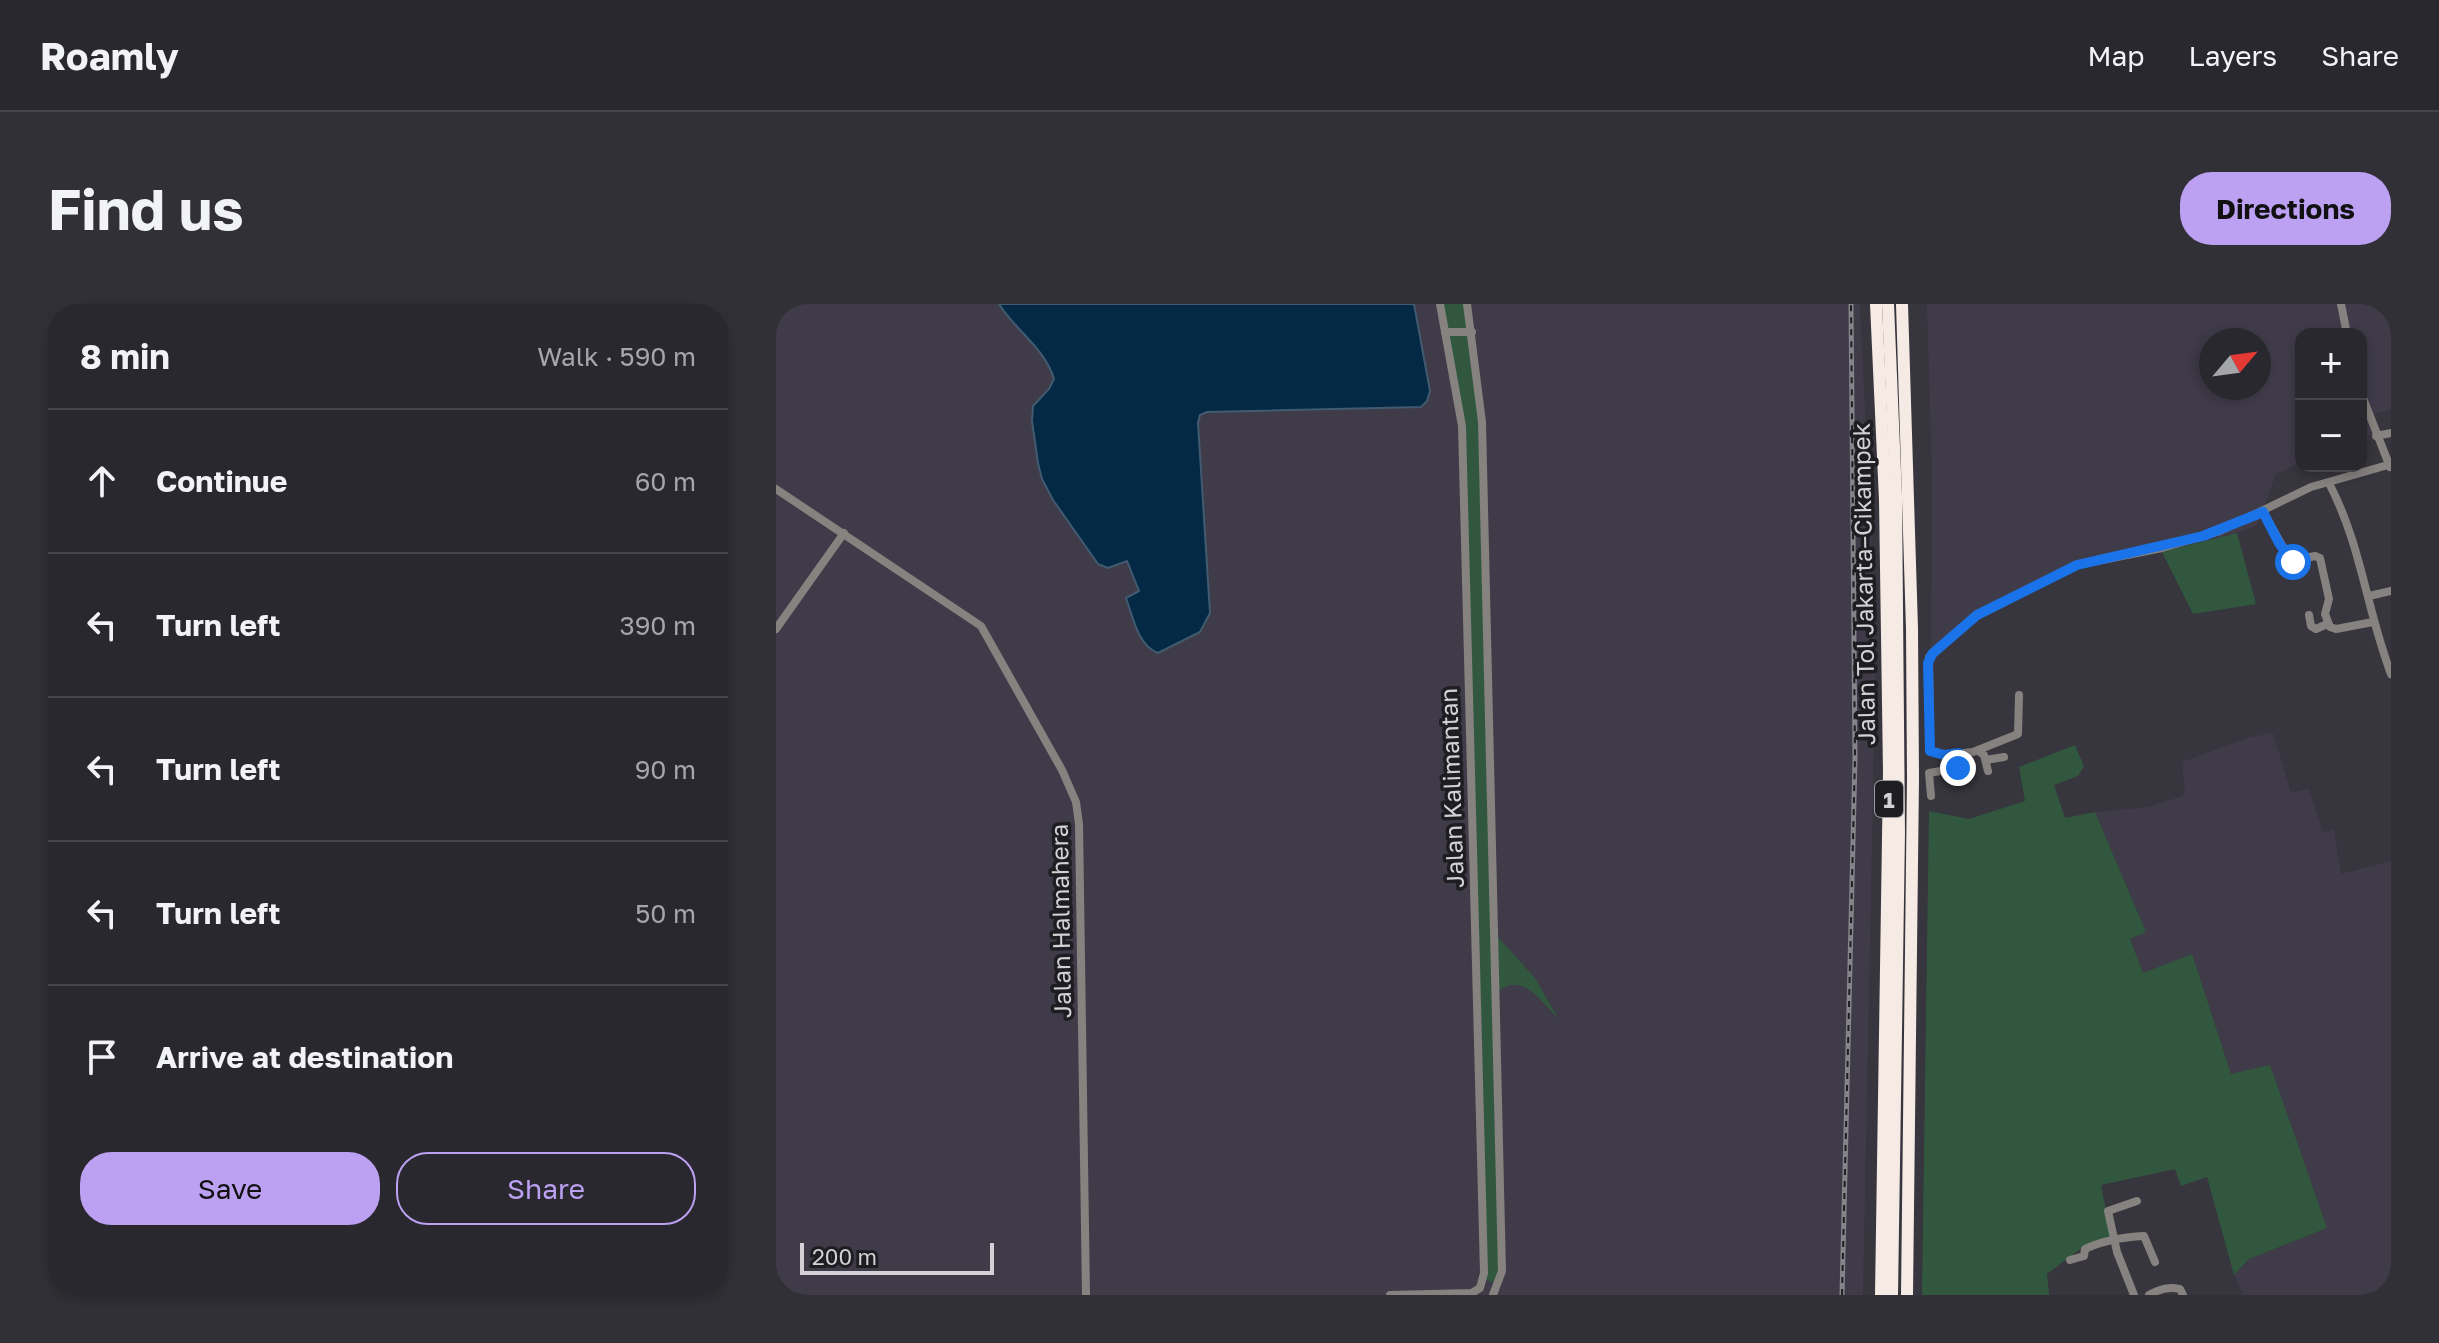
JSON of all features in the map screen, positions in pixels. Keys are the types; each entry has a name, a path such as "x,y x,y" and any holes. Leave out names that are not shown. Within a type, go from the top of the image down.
{"highway":[{"name":"Jalan Tol Jakarta–Cikampek","path":"1876,304 1885,500 1889,772 1881,1295"},
{"name":"1","path":"1888,304 1896,496 1899,833 1892,1295"},
{"name":"1","path":"1896,304 1904,650 1904,947 1898,1295"},
{"name":"Jalan Tol Jakarta–Cikampek","path":"1902,304 1911,569 1913,763 1907,1295"}],"street":[{"name":"Jalan Kalimantan","path":"1440,304 1462,426 1484,1273"},
{"name":"Jalan Kalimantan","path":"1467,304 1482,422 1502,1271"},
{"path":"2341,304 2346,328"},
{"path":"1445,332 1472,332"},
{"path":"2019,695 2019,733 1978,751 1944,755 1930,751 1928,663 1932,654 1972,619 2077,565 2203,536 2263,512 2303,491 2390,466 2363,400"},
{"path":"2376,436 2391,433"},
{"path":"2329,483 2350,527 2373,622 2388,655 2391,674"},
{"name":"Jalan Halmahera","path":"776,489 981,626 1062,770 1076,802 1086,1295"},
{"path":"2263,512 2291,561 2319,557 2329,599 2324,609 2327,624 2336,629 2373,622"},
{"path":"776,629 844,533"},
{"path":"2369,596 2391,591"},
{"path":"2309,615 2311,626 2316,629 2327,624"},
{"path":"1978,751 1986,760 1988,771"},
{"path":"1931,796 1929,773 1958,768 1959,753"},
{"path":"1986,760 2004,757"},
{"path":"1470,783 1490,784"},
{"path":"2134,1295 2124,1274 2108,1210 2137,1201"},
{"path":"2070,1260 2085,1255 2086,1248 2106,1240 2144,1236 2155,1262"},
{"path":"1484,1273 1487,1281 1493,1282 1502,1271"},
{"path":"1493,1295 1502,1271"},
{"path":"1390,1295 1472,1293 1480,1288 1484,1273"},
{"path":"2149,1295 2175,1288 2180,1289 2183,1295"}],"shaded area":[{"path":"776,304 1860,304 1876,644 1863,1295 776,1295"},
{"path":"1927,304 2391,304 2391,409 2371,415 2377,432 2367,436 2367,328 2295,328 2295,466 2276,474 2257,525 2162,552 2094,562 1980,620 1931,655 1932,480"},
{"path":"2273,733 2291,793 2309,789 2323,832 2334,829 2341,874 2391,861 2391,1295 2243,1295 2234,1275 2249,1259 2327,1228 2269,1065 2231,1075 2192,955 2143,973 2130,939 2146,932 2095,812 2148,807 2185,795 2182,762 2250,737"}],"green space":[{"path":"1440,304 1467,304 1482,422 1495,934 1535,978 1558,1018 1537,996 1522,986 1506,987 1496,993 1502,1271 1496,1281 1491,1282 1484,1279 1462,426"},
{"path":"2237,533 2256,604 2193,614 2162,552"},
{"path":"2075,745 2084,766 2078,776 2054,785 2065,818 2095,812 2146,932 2130,939 2143,973 2192,954 2231,1074 2270,1065 2327,1228 2249,1259 2234,1275 2207,1177 2181,1186 2175,1169 2101,1185 2111,1237 2079,1250 2047,1274 2049,1295 1922,1295 1929,811 1969,819 2025,801 2019,767"}],"water":[{"path":"999,304 1414,304 1430,391 1421,407 1207,412 1200,415 1198,423 1210,613 1200,632 1158,653 1141,638 1134,622 1126,598 1139,591 1127,561 1108,568 1098,564 1042,479 1032,421 1033,406 1054,379 1044,358"}],"railway":[{"path":"1842,1295 1855,758 1851,304"}],"route":[{"path":"1958,768 1959,753 1944,755 1930,751 1928,663 1932,654 1977,615 2077,565 2162,548 2220,531 2263,512 2293,562"}]}
